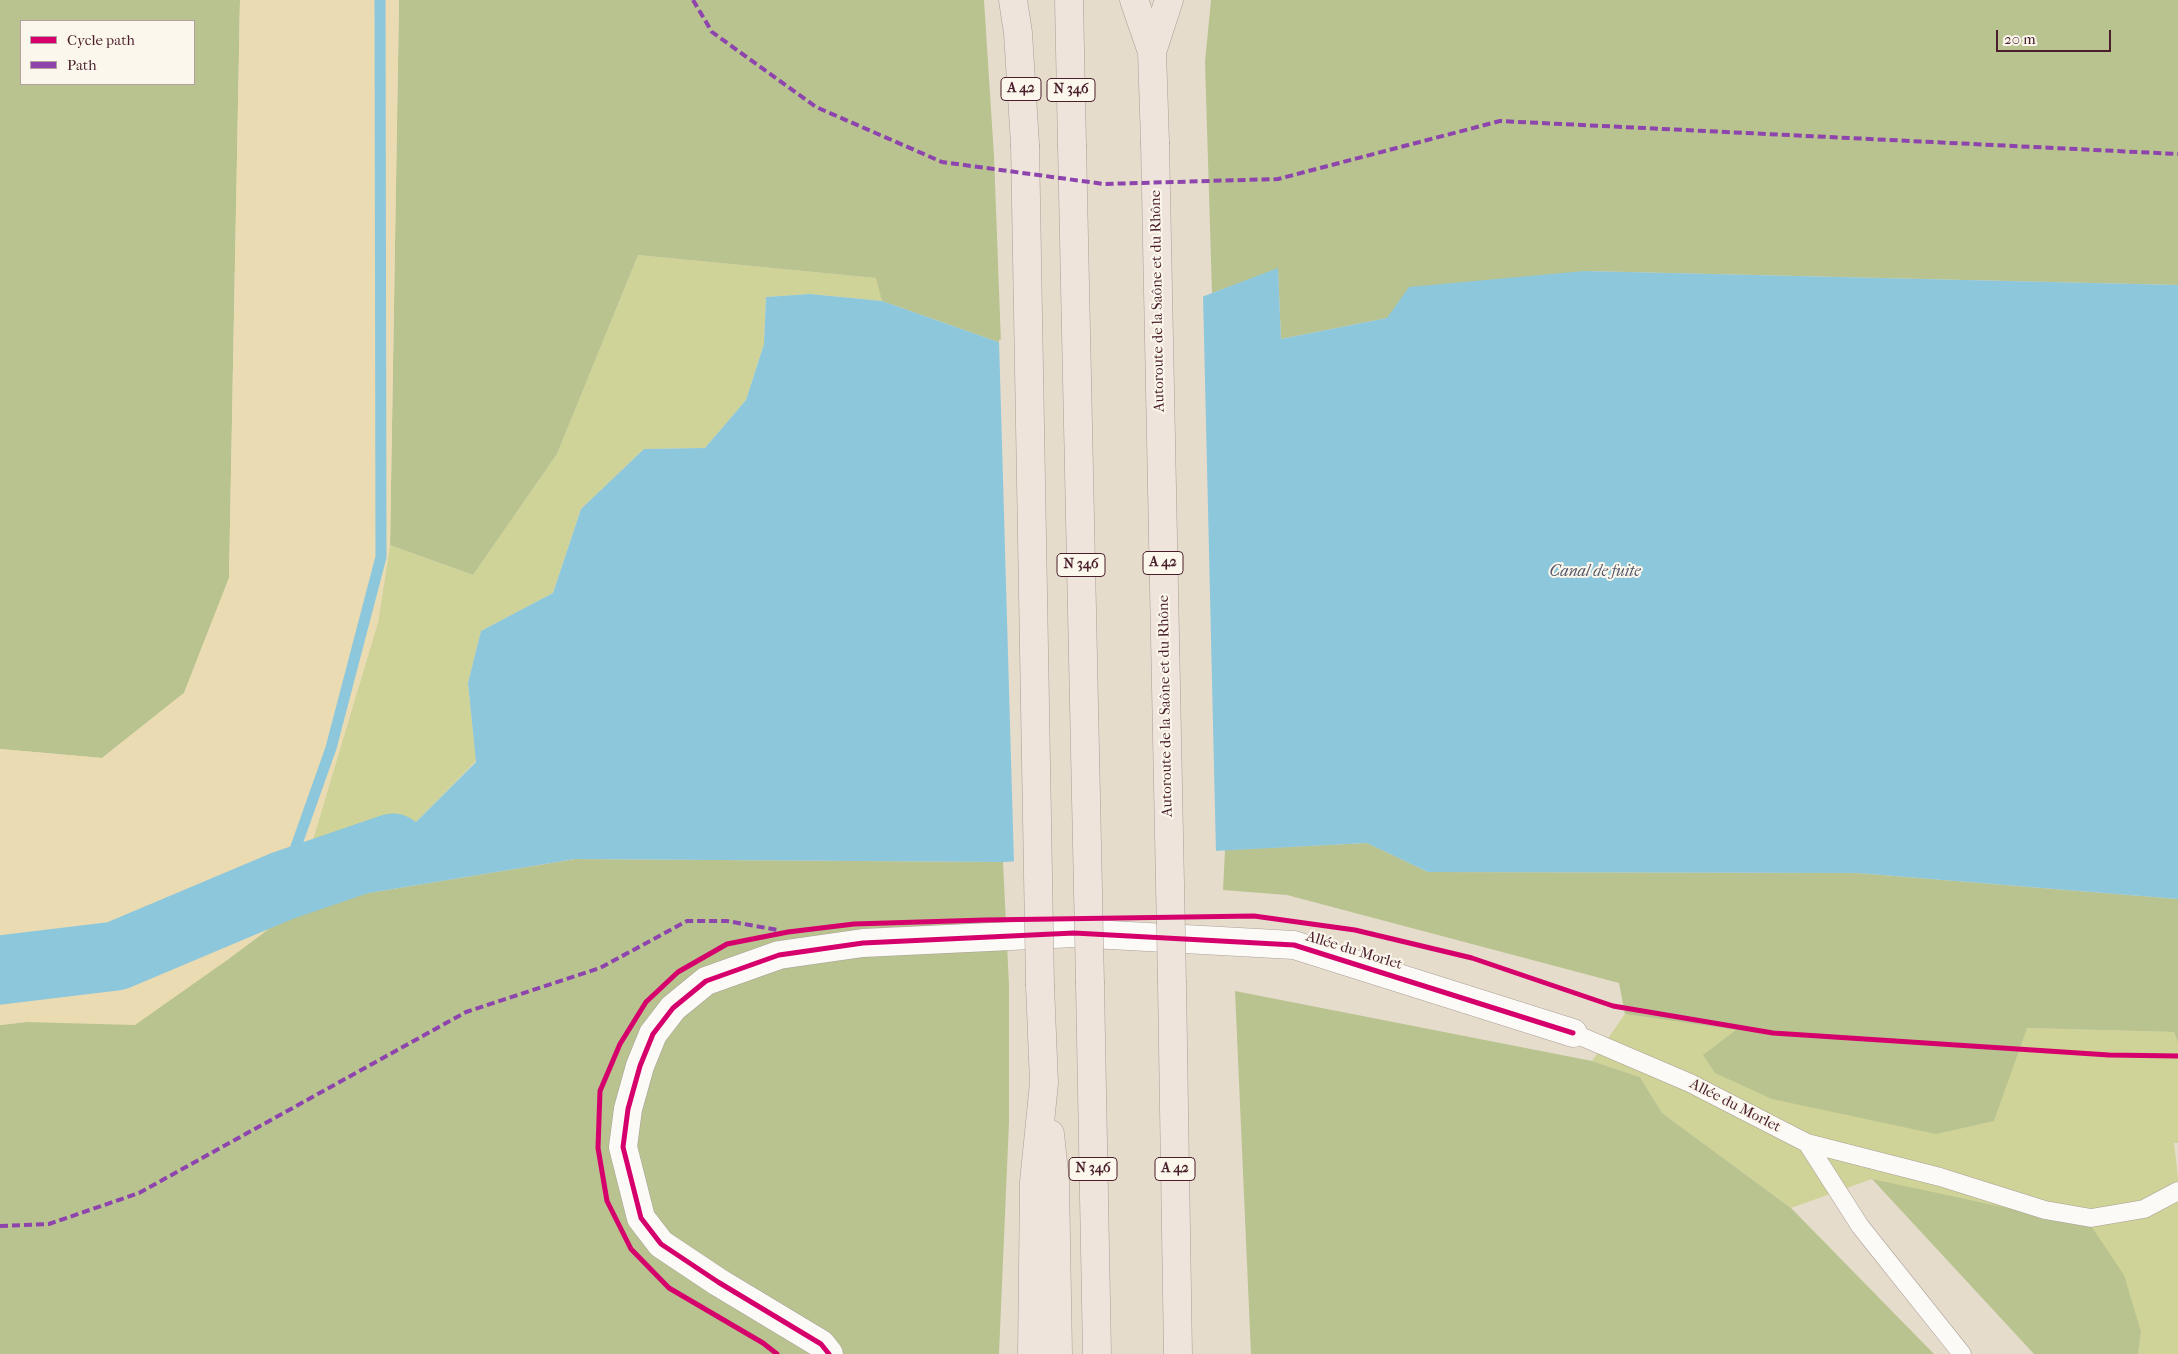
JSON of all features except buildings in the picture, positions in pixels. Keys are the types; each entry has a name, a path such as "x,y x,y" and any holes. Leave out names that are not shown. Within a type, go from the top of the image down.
{"highway":[{"name":"A 42","path":"1013,0 1018,33 1026,144 1040,986 1044,1083 1034,1182 1032,1354"},
{"name":"N 346","path":"1070,0 1097,1354"},
{"path":"1134,0 1152,52"},
{"name":"Autoroute de la Saône et du Rhône","path":"1169,0 1152,52 1178,1354"},
{"name":"N 346","path":"1044,1083 1056,1180 1058,1354"}],"street":[{"name":"Allée du Morlet","path":"829,1354 821,1344 718,1282 661,1244 641,1218 623,1147 628,1109 653,1034 673,1008 706,981 779,955 863,943 1074,933 1294,945 1573,1033"}],"lane":[{"name":"Allée du Morlet","path":"1573,1033 1690,1083 1807,1143 1940,1177 2045,1210 2091,1218 2144,1209 2178,1191"},
{"path":"1807,1143 1860,1226 1916,1299 1962,1354"}],"green space":[{"path":"0,0 240,0 229,578 184,693 102,758 0,749"},
{"path":"399,0 984,0 994,156 1001,343 882,301 876,278 638,255 557,454 473,575 390,545"},
{"path":"1211,0 2178,0 2178,285 1584,271 1387,318 1281,339 1278,269 1212,293 1205,62"},
{"path":"638,255 877,278 882,301 810,294 766,297 764,344 746,400 705,448 644,449 581,509 553,593 481,631 468,683 476,761 412,826 305,866 378,622 390,545 473,575 557,454"},
{"path":"1367,843 1428,872 1857,873 2178,899 2178,1043 2174,1032 2027,1028 1994,1121 1936,1134 1772,1099 1715,1073 1703,1055 1736,1030 1625,1014 1619,983 1287,895 1223,890 1225,850"},
{"path":"575,859 1003,862 1009,985 1009,1122 999,1354 0,1354 0,1025 26,1022 223,963 302,904"},
{"path":"1235,991 1592,1061 1640,1077 1662,1113 1791,1208 1934,1354 1251,1354"},
{"path":"1625,1014 1737,1030 1994,1121 2026,1028 2174,1032 2178,1043 2178,1143 2174,1143 2178,1178 2178,1354 2138,1354 2141,1332 1872,1179 1791,1208 1662,1113 1640,1077 1592,1061"},
{"path":"1872,1179 2091,1226 2124,1275 2141,1332 2138,1354 2034,1354"}],"sand":[{"path":"240,0 399,0 390,545 378,622 305,866 302,904 135,1025 26,1022 0,1025 0,749 102,758 184,693 229,578"}],"water":[{"name":"Canal de fuite","path":"1278,268 1281,339 1387,318 1409,287 1584,271 2178,285 2178,899 1857,873 1428,872 1367,843 1003,862 575,859 302,904 305,866 412,826 476,762 468,683 481,631 553,593 581,509 644,449 705,448 746,400 764,344 766,297 810,294 882,301 1001,343 1157,314"}],"pier":[{"path":"1203,294 1216,853 1014,864 999,340 1088,318 1156,312"}],"waterway":[{"path":"282,886 331,748 381,557 380,0"},
{"path":"0,970 116,956 282,886 393,848"}],"marked path":[{"path":"693,0 712,32 816,107 942,162 1104,184 1278,179 1500,121 2178,154"},
{"path":"0,1226 49,1224 139,1193 466,1012 600,968 687,921 727,921 778,930"}],"cycle path":[{"path":"777,1354 763,1343 669,1288 631,1249 607,1201 598,1148 600,1091 620,1044 646,1002 678,972 727,944 788,932 854,924 1254,916 1355,930 1472,958 1613,1006 1773,1033 2109,1055 2178,1056"},
{"path":"829,1354 821,1344 718,1282 661,1244 641,1218 623,1147 628,1109 640,1066 653,1034 673,1008 706,981 779,955 863,943 1074,933 1294,945 1573,1033"}]}
